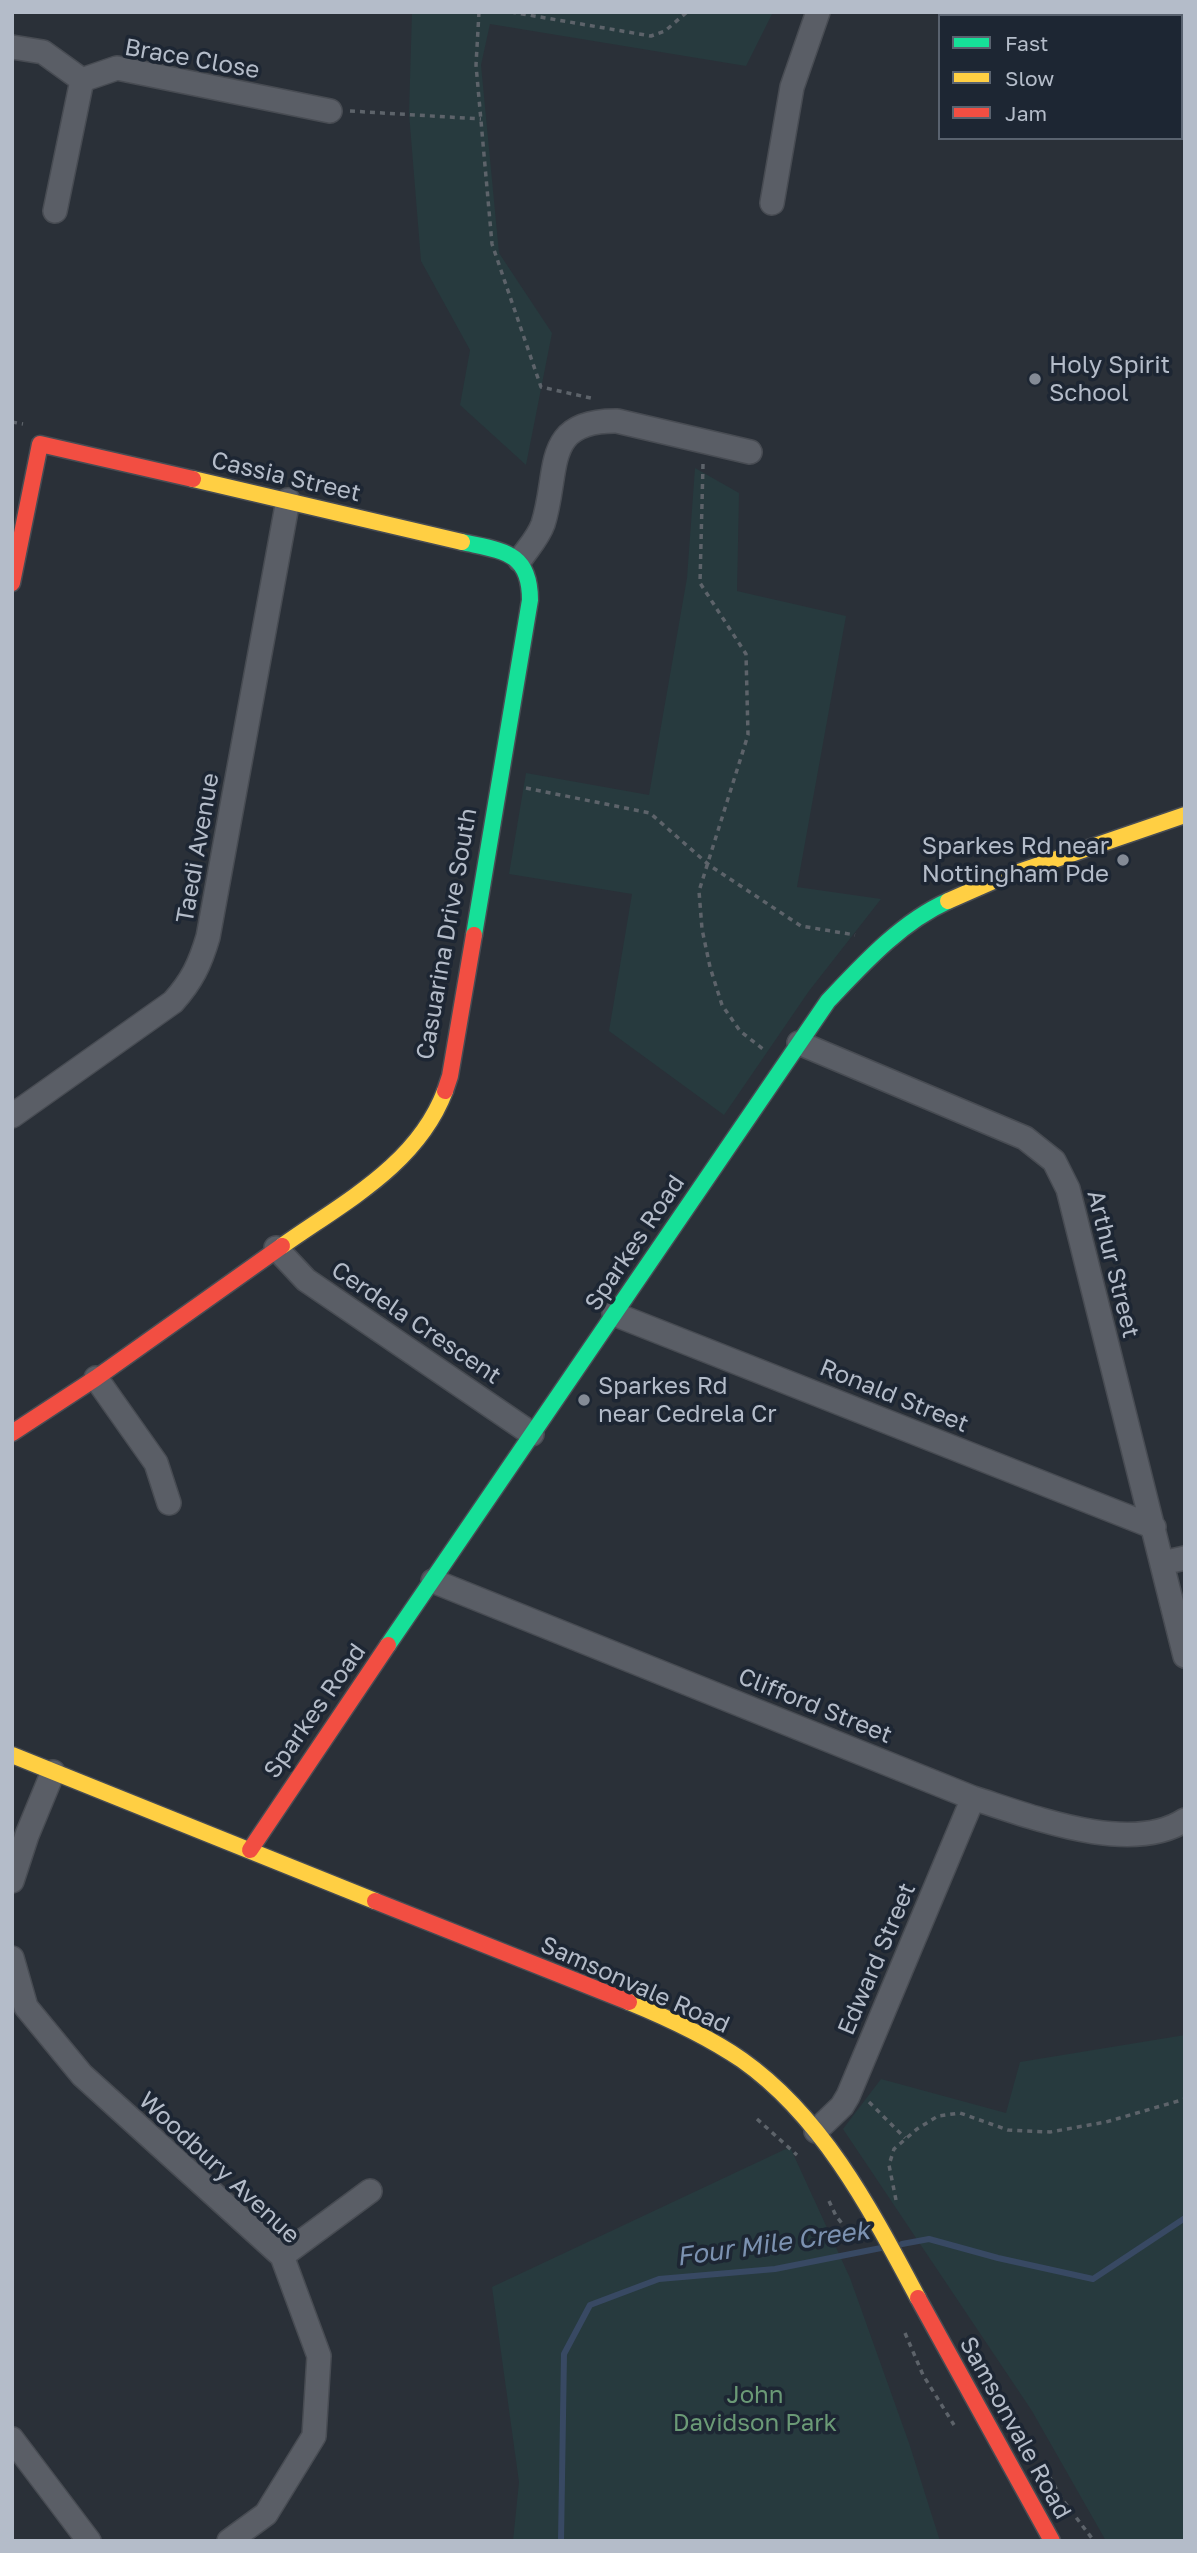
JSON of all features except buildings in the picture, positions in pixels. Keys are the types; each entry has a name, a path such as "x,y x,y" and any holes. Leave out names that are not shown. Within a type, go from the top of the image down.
{"street":[{"path":"772,203 792,87 818,12"},
{"path":"12,47 43,52 82,80 55,211"},
{"name":"Brace Close","path":"82,80 117,68 330,111"},
{"path":"520,560 536,539 543,524 557,453 567,435 581,424 617,421 750,452"},
{"name":"Cassia Street","path":"12,583 40,444 492,549 520,560"},
{"name":"Taedi Avenue","path":"12,1116 173,1002 188,985 201,960 208,937 288,500"},
{"name":"Casuarina Drive South","path":"12,1433 96,1378 393,1167 417,1145 431,1126 442,1104 450,1076 530,600 528,572 520,560"},
{"name":"Sparkes Road","path":"250,1850 828,1001 874,953 932,908 998,879 1185,815"},
{"name":"Arthur Street","path":"799,1043 1025,1138 1054,1161 1068,1189 1185,1656"},
{"name":"Cerdela Crescent","path":"276,1248 306,1280 532,1434"},
{"name":"Ronald Street","path":"614,1314 1154,1527"},
{"path":"96,1378 156,1463 169,1503"},
{"path":"1161,1563 1185,1558"},
{"name":"Clifford Street","path":"433,1581 973,1798 1052,1823 1117,1835 1171,1828 1185,1820"},
{"name":"Samsonvale Road","path":"12,1755 690,2029 718,2044 770,2083 816,2131 871,2211 1052,2541"},
{"path":"12,1881 27,1835 53,1772"},
{"name":"Edward Street","path":"816,2131 842,2106 848,2096 973,1798"},
{"name":"Woodbury Avenue","path":"12,1958 26,2007 82,2075 282,2256 319,2356 314,2436 266,2514 229,2541"},
{"path":"282,2256 370,2191"},
{"path":"12,2439 89,2541"}],"path":[{"path":"479,12 477,65 492,244 541,387 595,400"},
{"path":"510,12 652,36 666,31 687,12"},
{"path":"330,111 372,110 481,119"},
{"path":"703,442 699,583 746,654 748,735 699,891 702,929 722,1005 740,1031 783,1065"},
{"path":"499,783 650,813 709,865 801,926 855,935 874,953"},
{"path":"863,2096 905,2138"},
{"path":"895,2199 889,2165 894,2149 905,2138 938,2116 960,2113 1008,2130 1051,2132 1106,2122 1185,2099"},
{"path":"757,2119 804,2162"},
{"path":"828,2197 843,2225"}],"green space":[{"path":"412,12 773,12 746,66 490,24 481,65 499,253 552,333 526,465 460,405 470,350 421,261 409,113"},
{"path":"695,468 739,493 737,591 846,616 797,887 881,899 809,991 724,1115 609,1031 632,894 509,874 526,773 649,795 687,578"},
{"path":"1185,2035 1185,2541 1106,2541 1032,2411 843,2129 881,2079 1006,2113 1020,2062"},
{"name":"John Davidson Park","path":"790,2147 850,2278 909,2443 940,2541 513,2541 519,2482 492,2287"}],"waterway":[{"name":"Four Mile Creek","path":"902,2244 929,2239 998,2258 1093,2279 1185,2218"},
{"name":"Four Mile Creek","path":"561,2541 564,2354 590,2305 659,2279 775,2269 881,2248"}],"traffic: fast":[{"path":"462,542 501,551 519,562 529,584 530,600 474,935"},
{"path":"388,1645 828,1001 899,932 914,920 948,901"}],"traffic: slow":[{"path":"193,479 462,542"},
{"path":"948,901 998,879 1185,815"},
{"path":"282,1246 353,1197 397,1161 432,1117 445,1091"},
{"path":"12,1755 375,1901"},
{"path":"629,2002 687,2028 729,2051 771,2083 798,2110 844,2168 918,2298"}],"traffic: jam":[{"path":"12,583 40,444 193,479"},
{"path":"445,1091 450,1076 474,935"},
{"path":"12,1433 96,1378 282,1246"},
{"path":"250,1850 388,1645"},
{"path":"375,1901 629,2002"},
{"path":"918,2298 1052,2541"}],"place":[{"name":"Holy Spirit School","path":"1035,379"},
{"name":"Sparkes Rd near Nottingham Pde","path":"1123,860"},
{"name":"Sparkes Rd near Cedrela Cr","path":"584,1400"}]}
